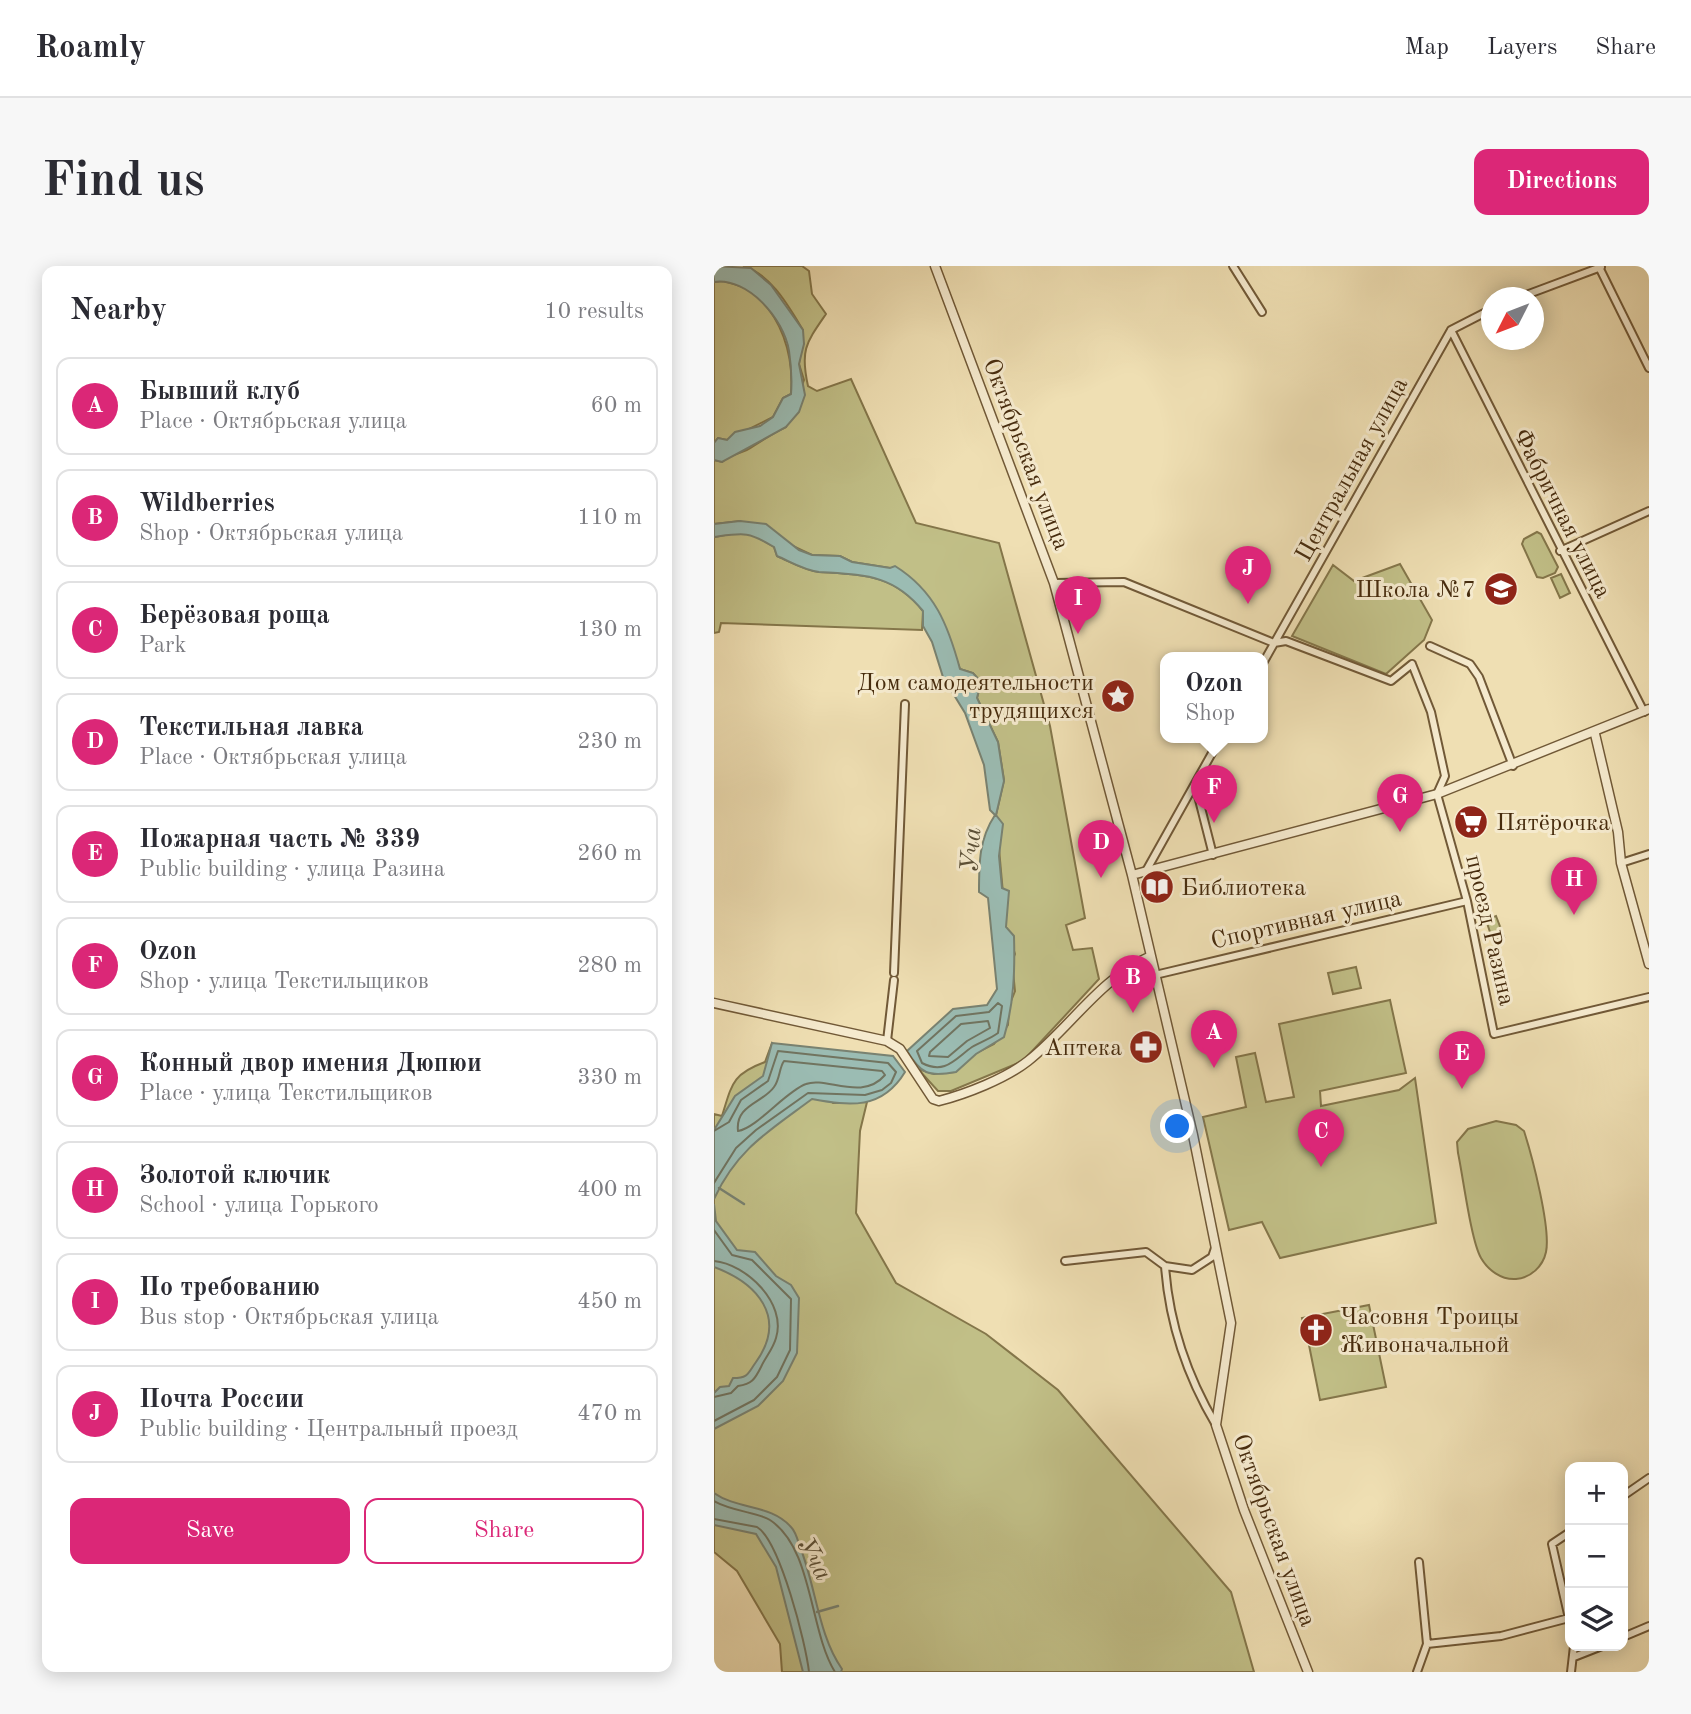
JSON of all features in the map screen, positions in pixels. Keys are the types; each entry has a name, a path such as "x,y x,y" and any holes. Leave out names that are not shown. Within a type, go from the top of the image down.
{"street":[{"name":"Октябрьская улица","path":"935,266 1054,583 1132,875 1217,1245 1231,1322 1216,1424 1244,1510 1308,1672"},
{"path":"1233,266 1262,312"},
{"path":"1544,289 1601,268 1649,368"},
{"path":"1451,330 1481,315"},
{"name":"Фабричная улица","path":"1451,330 1560,551 1646,711"},
{"name":"Центральная улица","path":"1268,654 1451,330"},
{"path":"1560,551 1649,511"},
{"path":"1054,583 1124,582 1274,643 1286,641 1391,681 1412,664 1432,712 1445,776 1437,794"},
{"path":"1430,646 1470,664 1479,677 1513,766"},
{"path":"887,1041 894,976 905,704"},
{"path":"1132,875 1437,794 1595,734 1646,711"},
{"path":"1595,734 1618,832 1621,863 1649,964"},
{"path":"1145,873 1218,743"},
{"path":"1195,784 1213,855"},
{"name":"проезд Разина","path":"1437,794 1467,901 1494,1034 1649,997"},
{"path":"1621,863 1649,854"},
{"name":"Спортивная улица","path":"1155,975 1467,901"},
{"path":"714,1003 887,1041 900,1049 933,1099 939,1101 1013,1072 1044,1047 1118,973 1151,956"},
{"path":"1065,1261 1146,1252 1165,1266 1192,1270 1212,1257 1217,1245"},
{"path":"1165,1266 1167,1295 1194,1387 1216,1424"},
{"path":"1628,1493 1649,1478"},
{"path":"1565,1535 1552,1544 1565,1600"},
{"path":"1417,1672 1427,1644 1419,1562"},
{"path":"1427,1644 1501,1636 1565,1622"},
{"path":"1628,1635 1649,1626"},
{"path":"1571,1672 1574,1651"},
{"path":"1574,1657 1589,1651"}],"shaded area":[{"path":"743,266 802,266 809,271 812,294 826,314 806,347 808,386 817,391 851,379 916,523 999,543 1050,726 1085,918 1066,925 1073,950 1092,948 1099,979 1023,1061 951,1091 938,1091 918,1069 934,1074 955,1072 976,1053 994,1044 1008,1025 1009,1006 1015,991 1012,961 1015,954 1006,927 996,815 1004,780 998,742 977,698 981,682 973,673 960,669 945,627 890,568 852,562 840,556 812,555 740,521 714,524 714,460 722,462 786,427 804,380 799,364 803,330 771,284"},
{"path":"723,281 749,290 778,323 788,351 791,394 783,398 773,417 727,440 718,438 714,443 714,282"},
{"path":"742,532 754,535 774,547 777,556 808,570 864,576 889,583 912,599 923,611 922,630 721,623 719,632 714,633 714,537"},
{"path":"1537,532 1541,534 1558,567 1555,573 1543,578 1537,577 1522,544 1524,539"},
{"path":"1400,564 1432,620 1424,640 1386,674 1292,636 1333,565 1354,581"},
{"path":"1561,574 1570,593 1560,598 1551,578"},
{"path":"1496,916 1504,937 1493,941 1486,920"},
{"path":"1356,967 1361,988 1333,994 1328,973"},
{"path":"1390,1000 1406,1073 1320,1091 1321,1106 1399,1090 1415,1078 1436,1223 1280,1258 1262,1222 1229,1230 1203,1117 1246,1107 1236,1057 1255,1053 1266,1102 1294,1097 1279,1024"},
{"path":"772,1043 833,1103 867,1102 860,1131 856,1213 896,1283 986,1334 1058,1390 1231,1592 1254,1672 782,1672 780,1644 737,1571 714,1552 714,1114 722,1116 735,1081 746,1071 765,1062"},
{"path":"1496,1121 1516,1125 1524,1131 1546,1226 1546,1252 1542,1262 1531,1274 1516,1279 1505,1278 1496,1273 1487,1266 1477,1250 1458,1153 1457,1142 1468,1129"},
{"path":"1369,1305 1386,1387 1320,1400 1308,1340 1321,1338 1319,1324 1304,1327 1302,1318"}],"water":[{"path":"714,266 751,268 771,285 803,330 804,344 799,364 805,395 799,412 786,427 722,462 714,460 714,443 718,438 727,440 735,432 760,426 773,417 783,398 791,394 791,372 786,339 772,314 751,293 739,286 714,282"},
{"path":"740,521 766,524 799,550 812,555 840,556 852,562 890,568 895,566 920,586 938,610 960,669 973,673 981,682 977,698 998,742 1004,781 996,815 1003,824 999,856 1002,888 1009,891 1006,927 1014,936 1013,987 1004,1037 976,1054 956,1072 926,1072 907,1051 953,1009 987,1005 997,989 988,898 979,892 983,842 995,815 990,810 984,765 965,713 943,677 932,642 923,626 923,611 912,599 889,583 877,579 802,568 777,556 774,547 758,538 739,534 714,537 714,524"},
{"path":"772,1043 893,1056 905,1072 886,1093 875,1099 852,1104 812,1099 744,1154 714,1199 714,1130 735,1096 763,1076"},
{"path":"714,1204 716,1221 737,1250 755,1252 776,1276 791,1285 799,1298 797,1353 783,1381 758,1406 714,1429 714,1393 720,1387 729,1386 733,1378 748,1374 765,1346 769,1330 768,1316 755,1292 743,1282 714,1267"},
{"path":"714,1493 733,1502 774,1514 793,1529 822,1626 841,1672 803,1672 776,1567 756,1534 714,1525"}],"waterway":[{"path":"719,1188 744,1204"},
{"path":"817,1612 838,1606"}],"place":[{"name":"Школа №7","path":"1501,589"},
{"name":"Почта России","path":"1248,604"},
{"name":"По требованию","path":"1078,634"},
{"name":"Дом самодеятельности трудящихся","path":"1118,696"},
{"name":"Пятёрочка","path":"1471,822"},
{"name":"Ozon","path":"1214,823"},
{"name":"Конный двор имения Дюпюи","path":"1400,832"},
{"name":"Текстильная лавка","path":"1101,878"},
{"name":"Библиотека","path":"1157,887"},
{"name":"Золотой ключик","path":"1574,915"},
{"name":"Wildberries","path":"1133,1013"},
{"name":"Аптека","path":"1146,1047"},
{"name":"Бывший клуб","path":"1214,1068"},
{"name":"Пожарная часть № 339","path":"1462,1089"},
{"name":"Берёзовая роща","path":"1321,1167"},
{"name":"Часовня Троицы Живоначальной","path":"1316,1330"}],"water label":[{"name":"Уча","path":"970,850"},
{"name":"Уча","path":"815,1558"}]}
